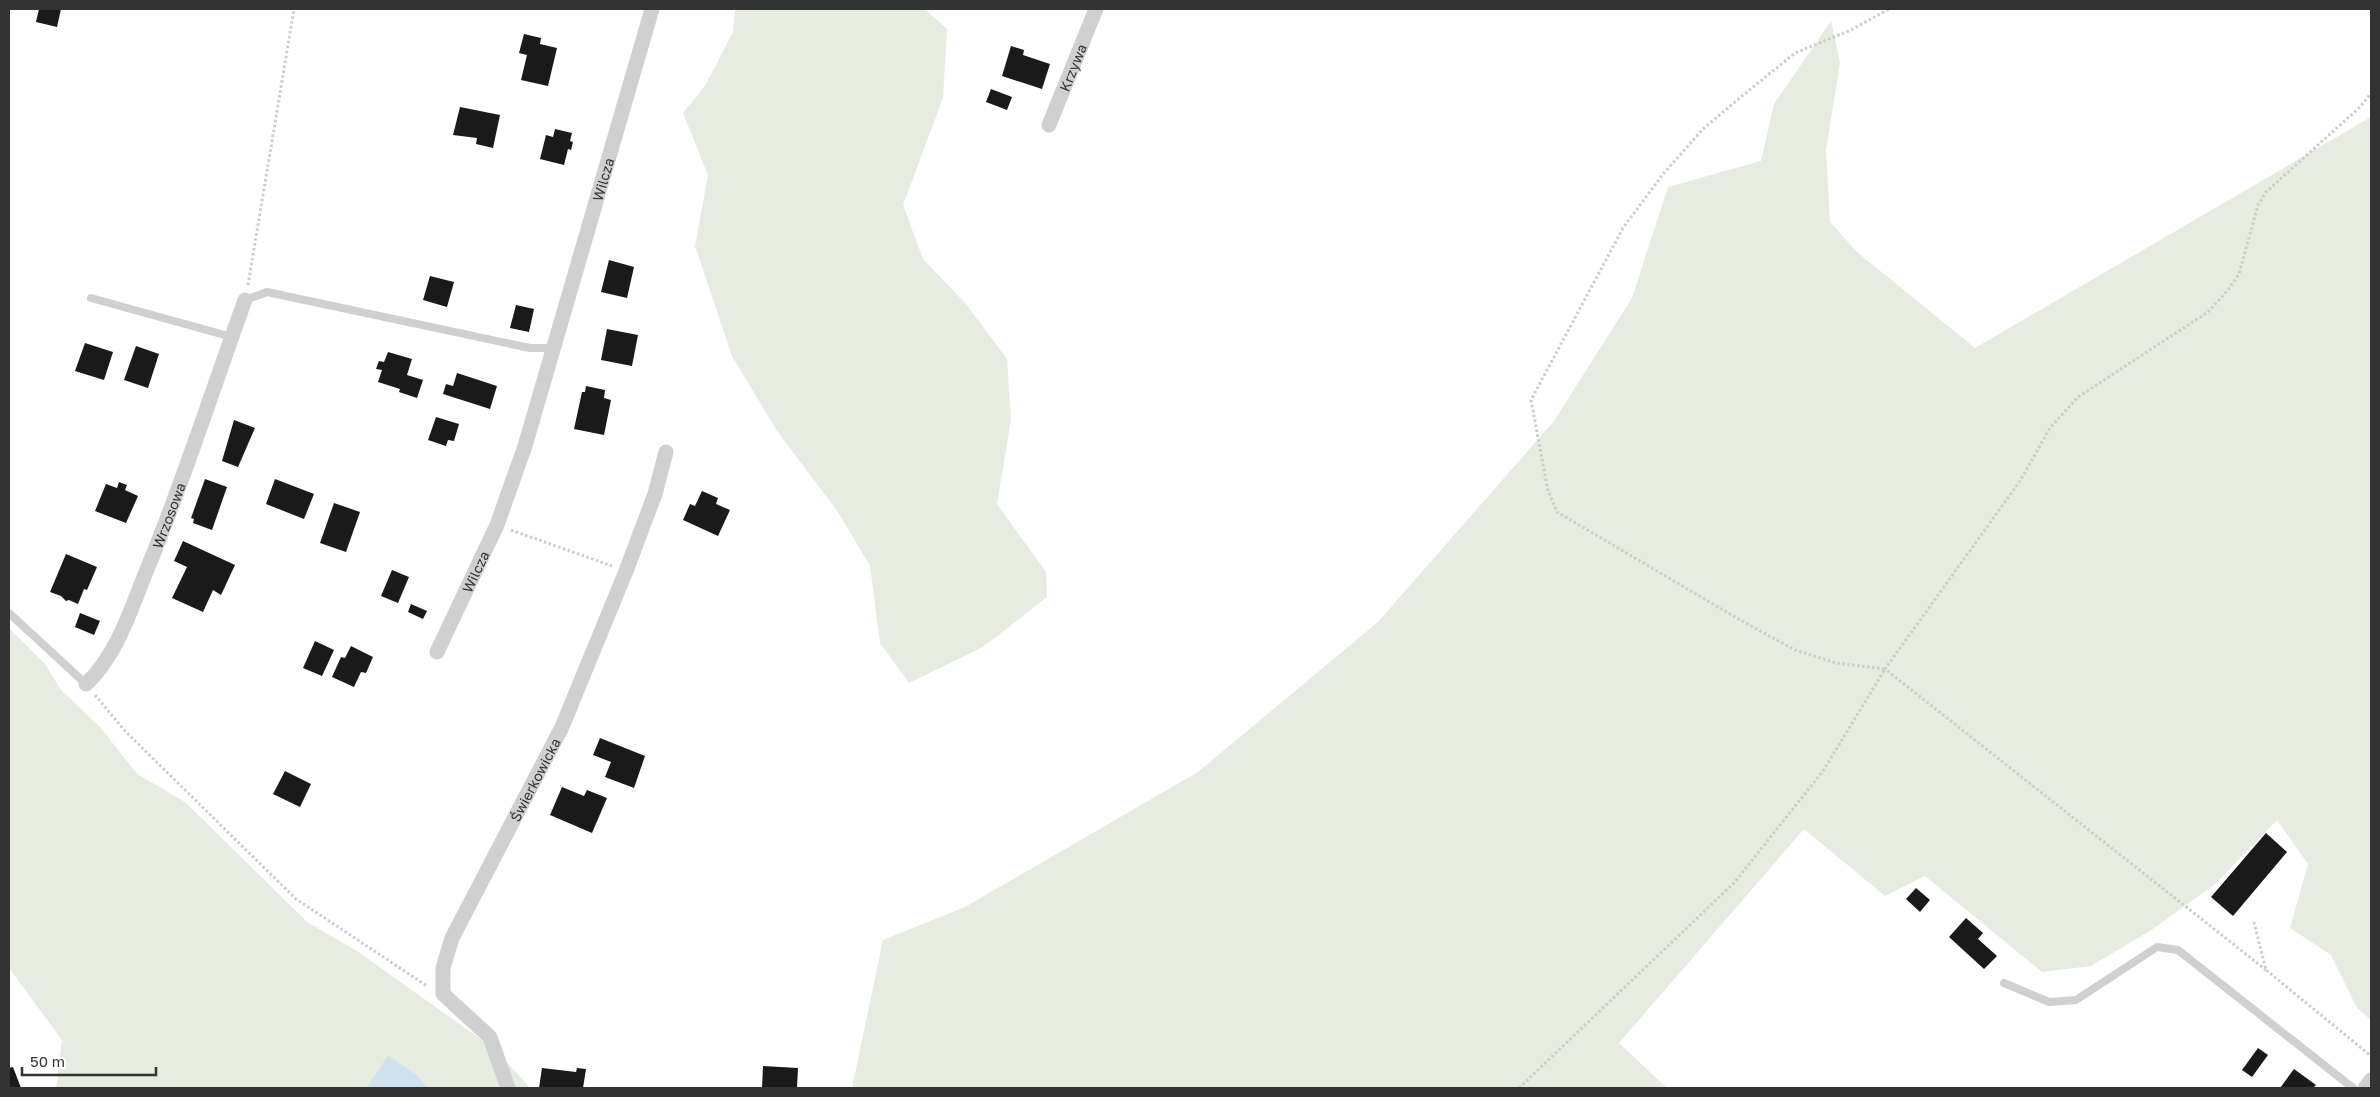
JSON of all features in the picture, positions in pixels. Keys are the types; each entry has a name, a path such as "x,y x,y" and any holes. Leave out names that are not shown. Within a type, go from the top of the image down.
{"street":[{"name":"Wilcza","path":"438,652 497,525 525,446 652,9"},
{"name":"Krzywa","path":"1049,125 1096,9"},
{"name":"Wrzosowa","path":"86,684 98,673 112,652 135,601 172,510 245,300"},
{"name":"Świerkowicka","path":"443,994 443,968 452,938 562,727 626,571 654,494 666,452"},
{"path":"443,994 490,1037 508,1088"},
{"path":"2365,1088 2371,1080"}],"lane":[{"path":"245,300 267,292 530,348 552,348"},
{"path":"91,298 232,337"},
{"path":"9,612 86,684"},
{"path":"2004,983 2049,1002 2076,1000 2157,948 2178,950 2352,1088"}],"path":[{"path":"245,300 294,9"},
{"path":"1889,9 1852,30 1795,53 1703,129 1662,174 1623,228 1531,400 1548,490 1557,512 1735,617 1795,650 1836,663 1886,669 2266,970 2371,1056"},
{"path":"1519,1088 1734,883 1823,771 1886,669 2020,481 2050,428 2078,397 2208,312 2228,290 2239,274 2258,205 2266,192 2360,106 2371,93"},
{"path":"497,525 626,571"},
{"path":"86,684 125,731 296,899 421,983 443,994"},
{"path":"2254,922 2266,970"}],"shaded area":[{"path":"735,9 925,9 947,29 943,98 903,205 923,259 966,304 1007,359 1011,419 997,504 1046,572 1047,597 983,647 909,683 880,643 870,566 838,512 777,431 732,356 695,246 708,175 683,113 705,86 733,32"},
{"path":"1831,21 1840,63 1826,150 1830,222 1857,252 1975,348 2371,117 2371,1020 2357,1008 2331,955 2290,928 2308,864 2277,820 2214,885 2153,929 2091,966 2042,972 1925,876 1885,896 1804,829 1619,1043 1667,1088 852,1088 883,940 965,907 1198,772 1378,622 1554,421 1632,298 1668,187 1761,161 1774,104"},
{"path":"9,628 45,664 61,690 100,727 137,774 185,802 307,922 357,951 496,1050 530,1088 428,1088 417,1075 388,1055 366,1088 56,1088 62,1040 9,968"}],"water":[{"path":"388,1055 417,1075 428,1088 366,1088"}],"building":[{"path":"39,9 61,9 57,27 36,22"},
{"path":"524,34 541,38 540,44 557,48 548,86 521,80 527,55 519,53"},
{"path":"1011,46 1024,50 1023,55 1050,64 1042,89 1002,76"},
{"path":"991,89 1012,97 1007,110 986,102"},
{"path":"460,107 500,115 493,148 476,144 477,138 453,135"},
{"path":"555,129 572,133 570,141 573,142 571,150 568,149 564,165 540,159 546,135 553,137"},
{"path":"609,260 634,267 627,298 601,292"},
{"path":"430,276 454,282 447,307 423,300"},
{"path":"516,305 534,309 529,332 510,328"},
{"path":"607,329 638,335 632,366 601,360"},
{"path":"85,343 113,352 104,380 75,371"},
{"path":"136,346 159,354 148,388 124,380"},
{"path":"388,352 412,359 407,375 423,380 417,398 399,392 400,389 378,382 382,370 376,369 379,361 384,362"},
{"path":"457,373 497,386 490,409 443,394 446,384 453,386"},
{"path":"586,386 605,390 604,398 611,400 604,435 574,429 582,392 585,392"},
{"path":"436,417 459,424 454,441 448,440 446,446 428,440"},
{"path":"234,420 255,428 238,467 222,461"},
{"path":"205,479 227,487 212,530 193,523 194,519 191,518"},
{"path":"275,479 314,494 304,519 266,504"},
{"path":"119,482 127,485 125,490 138,496 126,523 95,511 106,484 117,488"},
{"path":"702,491 718,498 716,504 730,510 718,536 683,520 690,504 695,506"},
{"path":"334,503 360,512 346,552 320,543"},
{"path":"183,541 235,565 221,595 213,590 203,612 172,598 187,567 174,561"},
{"path":"66,554 97,567 87,590 84,589 78,604 69,600 66,601 61,596 50,592"},
{"path":"392,570 409,577 398,603 381,596"},
{"path":"411,604 427,611 423,619 408,612"},
{"path":"80,613 100,621 94,635 75,627"},
{"path":"315,641 334,650 322,676 303,668"},
{"path":"351,646 373,657 366,673 361,672 354,687 332,677 341,657 345,658"},
{"path":"600,738 645,756 634,788 605,777 611,762 593,755"},
{"path":"285,771 311,784 300,807 273,794"},
{"path":"562,787 584,796 587,790 607,798 592,833 550,815"},
{"path":"2266,833 2287,852 2233,916 2211,897"},
{"path":"1916,888 1930,900 1920,912 1906,899"},
{"path":"1966,918 1983,933 1978,939 1997,956 1984,969 1949,937"},
{"path":"2258,1048 2268,1055 2252,1077 2242,1070"},
{"path":"763,1066 798,1068 797,1088 762,1088"},
{"path":"13,1067 21,1088 9,1088 9,1068"},
{"path":"542,1068 576,1072 577,1068 586,1069 583,1088 539,1088"},
{"path":"2294,1069 2316,1085 2313,1088 2280,1088"}]}
